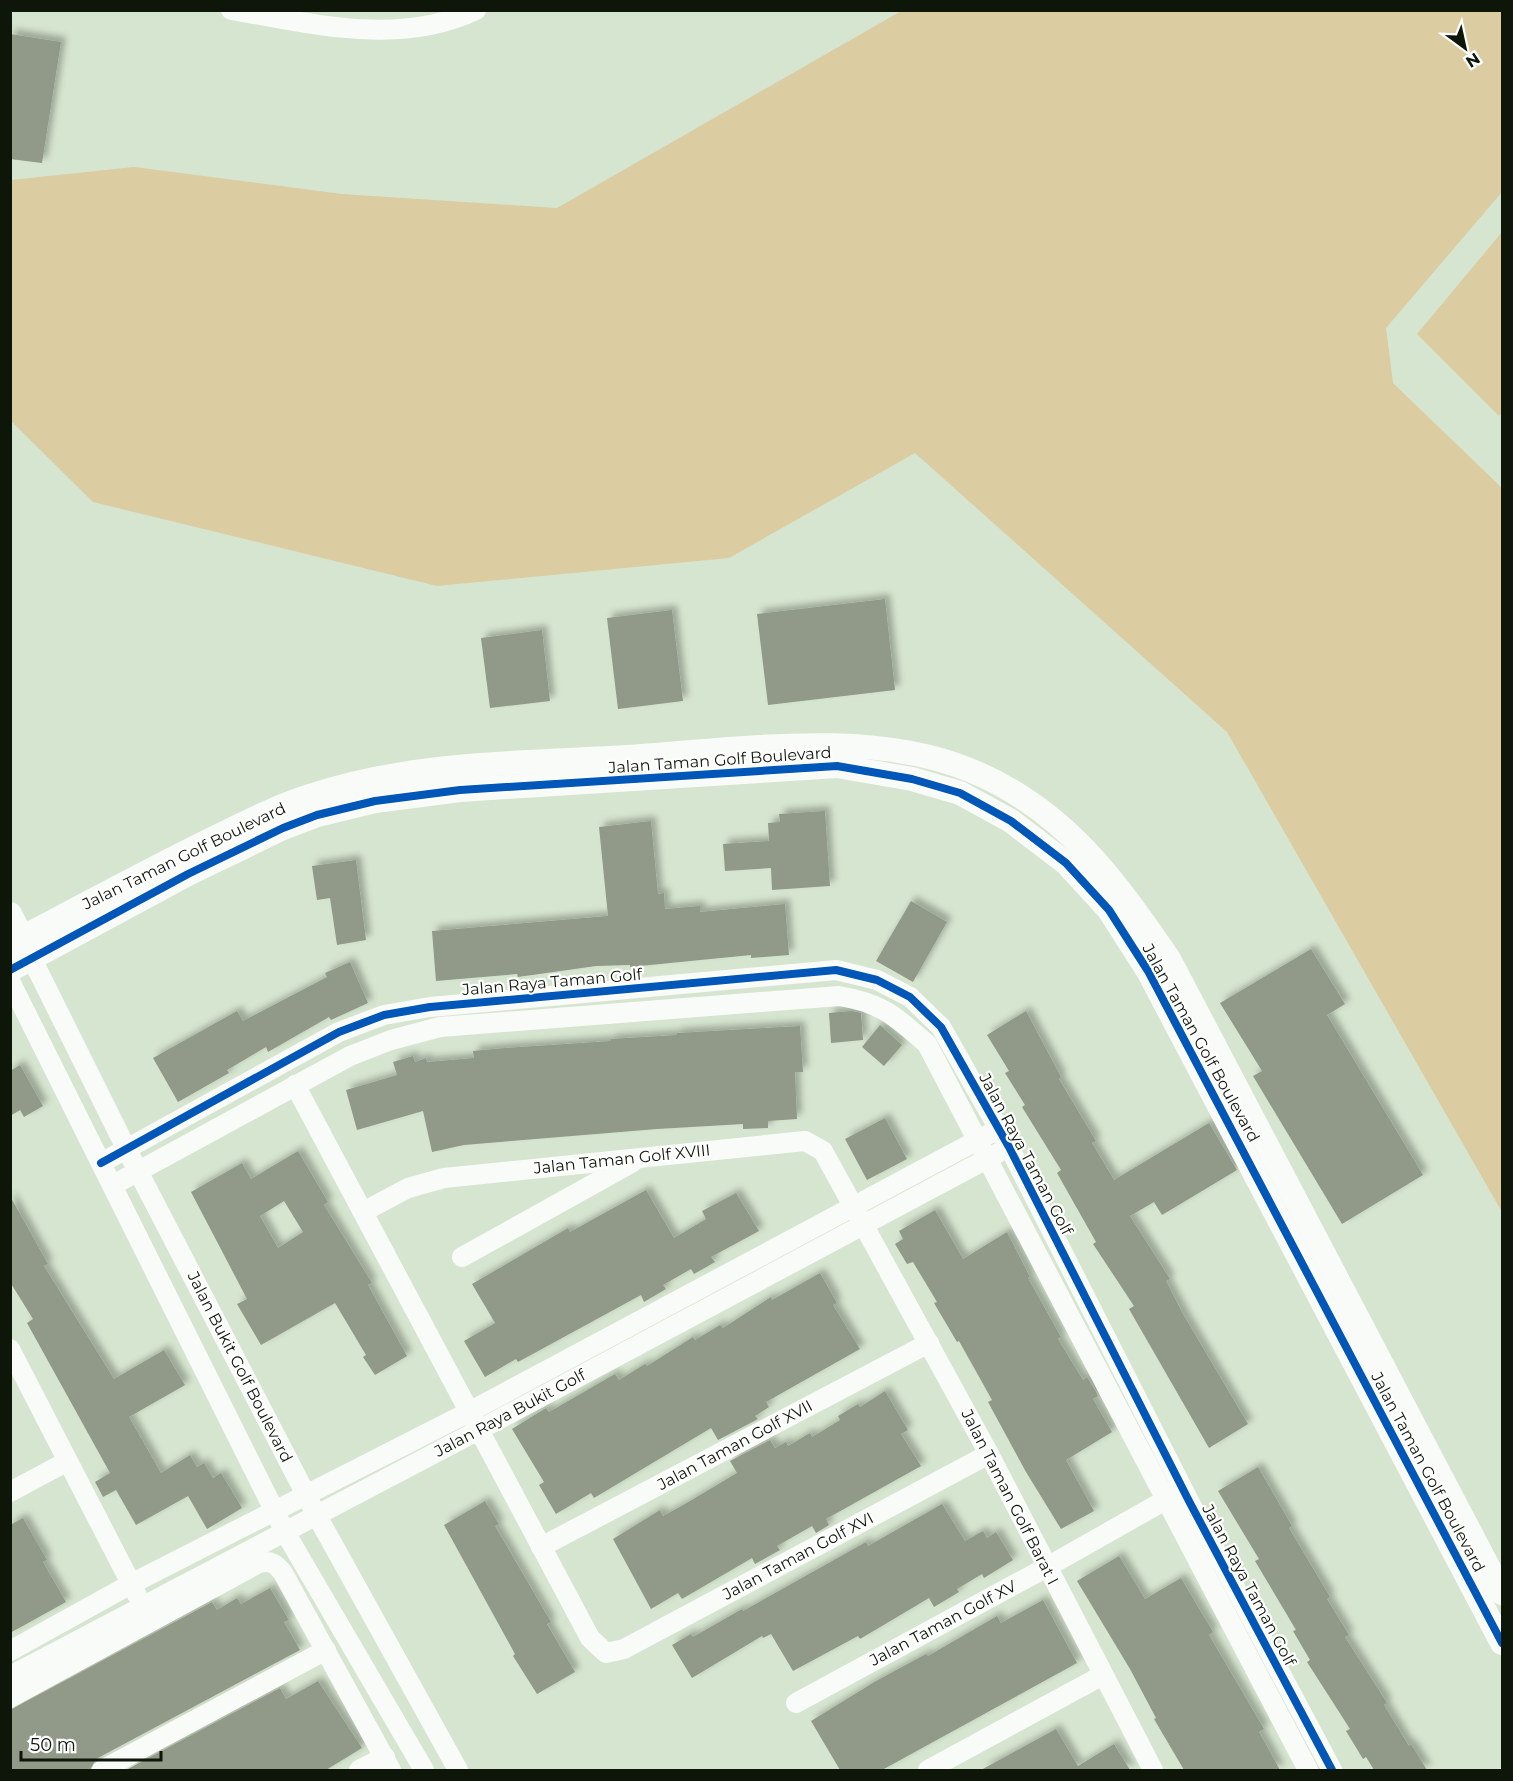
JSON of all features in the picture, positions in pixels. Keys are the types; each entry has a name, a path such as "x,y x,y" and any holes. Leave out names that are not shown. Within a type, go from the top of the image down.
{"street":[{"path":"231,10 383,32 462,17 476,10"},
{"name":"Jalan Taman Golf Boulevard","path":"10,970 22,947 188,874 283,828 317,815 375,801 460,790 837,766 912,779 960,793 1011,821 1066,863 1109,910 1184,1012 1503,1593"},
{"path":"10,914 22,947"},
{"name":"Jalan Bukit Golf Boulevard","path":"22,947 132,1145 139,1171 316,1514 458,1770"},
{"name":"Jalan Raya Taman Golf","path":"101,1163 339,1032 384,1015 430,1007 836,970 877,980 910,997 941,1027 1009,1147 1184,1490 1332,1770"},
{"name":"Jalan Bukit Golf Boulevard","path":"10,981 114,1185 285,1532 424,1770"},
{"name":"Jalan Raya Taman Golf","path":"114,1185 350,1056 391,1040 440,1027 839,996 868,1001 897,1018 927,1044 1308,1770"},
{"name":"Jalan Taman Golf Boulevard","path":"1184,1012 1503,1643"},
{"path":"273,1068 290,1088 363,1212 541,1547"},
{"path":"230,1092 243,1114"},
{"name":"Jalan Raya Bukit Golf","path":"10,1651 131,1584 469,1412 998,1129"},
{"name":"Jalan Taman Golf XVIII","path":"363,1212 408,1188 444,1178 805,1141 823,1150 864,1224"},
{"name":"Jalan Raya Bukit Golf","path":"10,1676 479,1430 1009,1147"},
{"path":"462,1257 642,1157"},
{"name":"Jalan Taman Golf Barat I","path":"864,1224 989,1454 1102,1676 1153,1770"},
{"name":"Jalan Taman Golf XVII","path":"541,1547 929,1343"},
{"path":"10,1349 66,1462 143,1606"},
{"name":"Jalan Taman Golf XVI","path":"541,1547 590,1638 606,1653 624,1649 989,1454"},
{"path":"10,1492 66,1462"},
{"name":"Jalan Taman Golf XV","path":"796,1703 1047,1568 1184,1490"},
{"path":"10,1698 249,1568 267,1561 274,1563 283,1573 388,1764 360,1770"},
{"path":"102,1770 326,1650"},
{"path":"928,1770 1102,1676"}],"shaded area":[{"path":"903,10 1502,11 1502,192 1386,328 1393,383 1502,488 1502,1212 1227,732 915,453 729,558 437,586 93,502 11,421 11,180 134,167 342,194 557,208"},
{"path":"1502,232 1502,412 1499,416 1417,334"}],"building":[{"path":"10,34 61,42 42,163 10,159"},
{"path":"885,599 895,690 768,705 757,614"},
{"path":"672,610 683,701 618,709 607,618"},
{"path":"542,630 550,701 490,708 481,638"},
{"path":"825,811 830,886 772,890 771,868 725,871 723,844 769,841 768,823 780,822 779,814"},
{"path":"651,821 658,894 664,893 665,909 700,906 700,912 785,904 789,955 751,958 751,955 630,967 630,965 596,966 518,977 517,974 436,981 432,931 608,916 599,827"},
{"path":"356,860 366,940 337,945 330,898 317,900 312,866"},
{"path":"911,901 947,922 913,982 876,961"},
{"path":"1311,949 1345,1004 1327,1015 1423,1175 1342,1224 1253,1076 1262,1071 1220,1003"},
{"path":"350,962 368,1003 331,1020 329,1017 268,1052 266,1047 227,1070 229,1073 178,1102 153,1058 237,1011 243,1021 327,977 325,973"},
{"path":"852,1011 861,1013 863,1040 831,1043 829,1013"},
{"path":"1026,1011 1061,1077 1059,1079 1096,1141 1092,1143 1114,1180 1209,1123 1237,1170 1162,1215 1154,1202 1130,1216 1170,1279 1166,1281 1183,1314 1248,1424 1209,1448 1129,1309 1134,1306 1093,1244 1096,1242 1057,1173 1061,1170 1022,1107 1025,1105 1005,1073 1009,1071 987,1035"},
{"path":"880,1025 902,1045 884,1066 862,1047"},
{"path":"800,1026 803,1072 795,1072 797,1119 768,1121 768,1128 743,1129 743,1124 657,1129 464,1145 432,1152 423,1111 357,1130 346,1090 397,1075 393,1062 413,1056 415,1062 426,1058 427,1062 474,1058 473,1051 611,1041 611,1039 677,1035 677,1033"},
{"path":"20,1065 43,1106 24,1117 20,1110 10,1116 10,1071"},
{"path":"885,1118 907,1159 867,1180 845,1139"},
{"path":"298,1151 328,1202 324,1205 372,1283 368,1285 407,1356 375,1375 363,1357 366,1355 335,1303 261,1345 237,1304 247,1299 191,1192 242,1163 251,1179","holes":["284,1201 303,1232 278,1248 260,1216"]},
{"path":"646,1190 674,1238 706,1219 702,1211 736,1193 759,1231 711,1257 715,1262 694,1274 691,1269 663,1285 666,1289 644,1302 641,1295 518,1362 516,1359 485,1377 464,1341 495,1323 472,1284 568,1228 570,1232"},
{"path":"10,1196 48,1264 44,1266 114,1379 164,1350 185,1385 129,1417 161,1473 190,1455 197,1467 204,1463 213,1478 221,1473 242,1508 207,1529 188,1496 136,1525 116,1490 103,1497 95,1482 110,1473 27,1323 33,1319 10,1282"},
{"path":"935,1210 963,1259 1007,1232 1030,1277 1028,1278 1061,1337 1058,1339 1083,1380 1087,1377 1098,1396 1093,1399 1112,1432 1066,1460 1094,1511 1061,1529 1026,1472 988,1402 992,1400 959,1341 957,1342 934,1303 937,1302 913,1262 907,1264 895,1244 903,1239 899,1231"},
{"path":"820,1273 837,1303 833,1305 860,1349 766,1402 769,1407 755,1416 758,1419 718,1440 711,1428 594,1498 591,1493 556,1514 539,1485 544,1482 512,1429 546,1408 549,1412 615,1374 619,1380 645,1364 647,1366 693,1337 695,1340 720,1325 723,1328 771,1297 772,1300"},
{"path":"885,1391 908,1430 901,1434 921,1466 826,1519 829,1525 816,1533 812,1526 777,1546 780,1550 755,1564 752,1558 682,1599 678,1593 651,1609 613,1539 660,1510 663,1516 737,1473 730,1461 770,1440 775,1448 786,1442 788,1446 810,1433 812,1437 840,1420 838,1416 858,1404 860,1407"},
{"path":"1258,1467 1292,1526 1289,1528 1330,1597 1327,1599 1349,1635 1345,1637 1387,1703 1384,1705 1409,1746 1411,1744 1427,1770 1374,1770 1366,1757 1363,1759 1346,1731 1350,1729 1307,1662 1310,1660 1293,1631 1296,1630 1255,1561 1259,1559 1218,1491"},
{"path":"485,1501 499,1524 495,1526 551,1622 547,1624 575,1672 537,1694 513,1656 515,1654 444,1525"},
{"path":"942,1504 965,1541 983,1531 987,1538 996,1532 1013,1560 984,1578 982,1574 957,1589 959,1592 934,1607 929,1598 860,1639 858,1636 793,1671 771,1634 763,1638 762,1636 692,1678 672,1645 691,1634 693,1637 742,1609 743,1611 866,1542 868,1546"},
{"path":"23,1518 47,1560 43,1562 66,1602 10,1633 10,1525"},
{"path":"1119,1556 1145,1599 1181,1578 1213,1632 1209,1635 1264,1729 1259,1732 1280,1770 1184,1770 1154,1719 1156,1718 1130,1669 1077,1581"},
{"path":"270,1588 289,1620 284,1622 300,1650 96,1759 90,1770 10,1770 10,1710 212,1602 217,1610 237,1598 241,1604"},
{"path":"1043,1600 1077,1663 882,1770 840,1770 811,1721 876,1681 926,1654 928,1656 997,1616 1001,1623"},
{"path":"318,1681 362,1748 326,1770 126,1770 280,1688 286,1699"},
{"path":"1056,1729 1078,1766 1114,1744 1130,1770 981,1770"}],"cycle path":[{"path":"10,970 188,874 283,828 317,815 375,801 460,790 837,766 912,779 960,793 1011,821 1066,863 1109,910 1148,971 1502,1643"},
{"path":"101,1163 339,1032 384,1015 430,1007 836,970 877,980 910,997 941,1027 1009,1147 1190,1503 1332,1770"}]}
